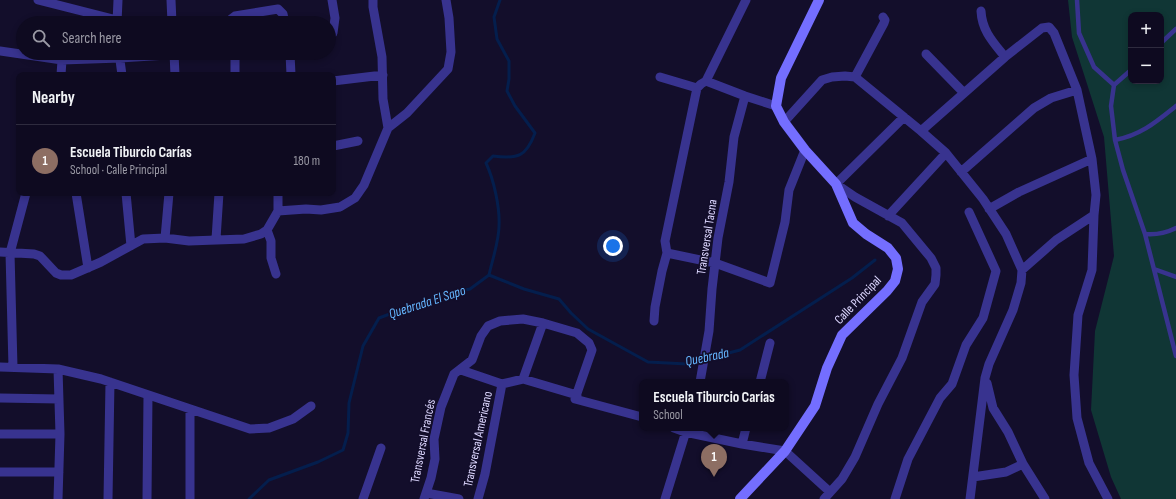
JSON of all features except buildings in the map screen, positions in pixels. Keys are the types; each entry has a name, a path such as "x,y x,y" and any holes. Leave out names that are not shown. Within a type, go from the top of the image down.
{"street":[{"path":"38,0 98,16"},
{"path":"117,16 118,0"},
{"path":"171,0 172,16"},
{"path":"332,0 334,16"},
{"path":"373,0 382,57 383,99 388,128"},
{"path":"278,211 306,209 322,210 340,206 355,198 364,185 388,128 407,113 448,70 451,52 449,18 446,0"},
{"path":"654,321 655,307 667,253 665,241 697,88 706,81 746,0"},
{"path":"706,81 776,106 781,78 819,0"},
{"path":"234,16 278,9 283,16"},
{"path":"981,11 981,21 988,35 1005,57"},
{"path":"855,77 884,23 885,20 883,17"},
{"path":"921,131 1005,57 1042,28 1049,27 1054,33 1076,90 1092,159 1096,195 1092,270 1078,316 1074,375 1077,418 1087,457 1108,499"},
{"path":"0,51 16,53"},
{"path":"926,54 964,93"},
{"path":"61,72 62,60"},
{"path":"120,60 122,72"},
{"path":"175,60 176,72"},
{"path":"235,60 235,72"},
{"path":"290,60 291,72"},
{"path":"336,81 382,75"},
{"path":"660,77 697,88"},
{"path":"784,122 822,80 832,77 855,77 946,153 989,209 1006,234 1022,270 1021,282 1013,310 989,364 985,378 970,499"},
{"path":"961,172 1034,108 1051,98 1076,90"},
{"name":"Transversal Tacna","path":"701,379 709,331 718,238 729,182 734,137 745,96"},
{"name":"Calle Principal","path":"740,499 786,451 814,406 827,368 842,335 887,291 895,281 898,269 896,258 888,248 866,234 853,223 836,184 805,150 784,122 776,106"},
{"path":"690,431 742,444 786,451 827,495 842,479 855,457 878,404 902,358 922,302 935,284 936,268 927,253 902,223 855,197 836,184 904,117"},
{"path":"336,145 358,141"},
{"path":"667,253 715,263 770,282 785,222 789,190 805,150"},
{"path":"888,216 946,153"},
{"path":"989,209 1019,192 1092,159"},
{"path":"13,367 5,253 25,196"},
{"path":"76,196 88,268"},
{"path":"126,196 131,246"},
{"path":"165,238 168,196"},
{"path":"216,239 219,196"},
{"path":"5,253 34,254 40,256 52,270 61,275 71,275 143,240 165,238 189,241 244,239 261,234 267,230 278,211 278,196"},
{"path":"895,499 908,459 940,398 952,384 966,345 983,318 996,271 969,212"},
{"path":"1022,270 1056,240 1094,215"},
{"path":"267,230 271,241 271,258 276,274"},
{"name":"Transversal Francés","path":"425,496 435,459 434,438 441,407 454,374 472,360 481,336 488,326 500,321 523,319 543,323"},
{"path":"523,379 543,323 577,333 589,343 592,350 576,397"},
{"path":"761,379 770,343"},
{"path":"0,367 58,368 110,382 250,429 269,428 293,419 311,406"},
{"path":"58,368 60,434 58,499"},
{"path":"461,370 502,384 523,379 639,417"},
{"path":"985,378 993,408 1008,432 1023,464 1045,499"},
{"path":"108,499 110,382"},
{"name":"Transversal Americano","path":"478,499 485,474 502,384"},
{"path":"148,395 148,499"},
{"path":"0,398 59,399"},
{"path":"190,410 190,499"},
{"path":"665,499 686,431"},
{"path":"742,444 745,431"},
{"path":"0,434 60,434"},
{"path":"363,499 381,448"},
{"path":"973,477 1006,472 1023,464"},
{"path":"0,472 59,472"},
{"path":"425,496 459,499"}],"lane":[{"path":"1077,0 1079,32 1094,67 1114,85"},
{"path":"1164,40 1176,29"},
{"path":"1128,73 1114,85 1111,106 1115,140 1123,170 1145,234 1176,356"},
{"path":"1115,140 1130,137 1153,124 1176,106"},
{"path":"1145,234 1153,235 1176,228"},
{"path":"1154,269 1176,277"}],"green space":[{"path":"1068,0 1176,0 1176,499 1121,499 1111,477 1091,410 1095,331 1114,256 1104,137 1072,37"}],"waterway":[{"name":"Quebrada El Sapo","path":"249,499 269,480 318,462 343,450 348,433 349,403 363,346 379,318 438,296 470,289 489,275 499,232 499,211 492,177 486,163 493,156 509,157 520,155 528,147 535,133 515,106 507,91 509,61 497,39 494,17 500,0"},
{"name":"Quebrada","path":"489,275 524,289 559,299 588,329 648,362 687,364 740,350 852,278 875,260"}],"place":[{"name":"Escuela Tiburcio Carías","path":"714,477"}]}
